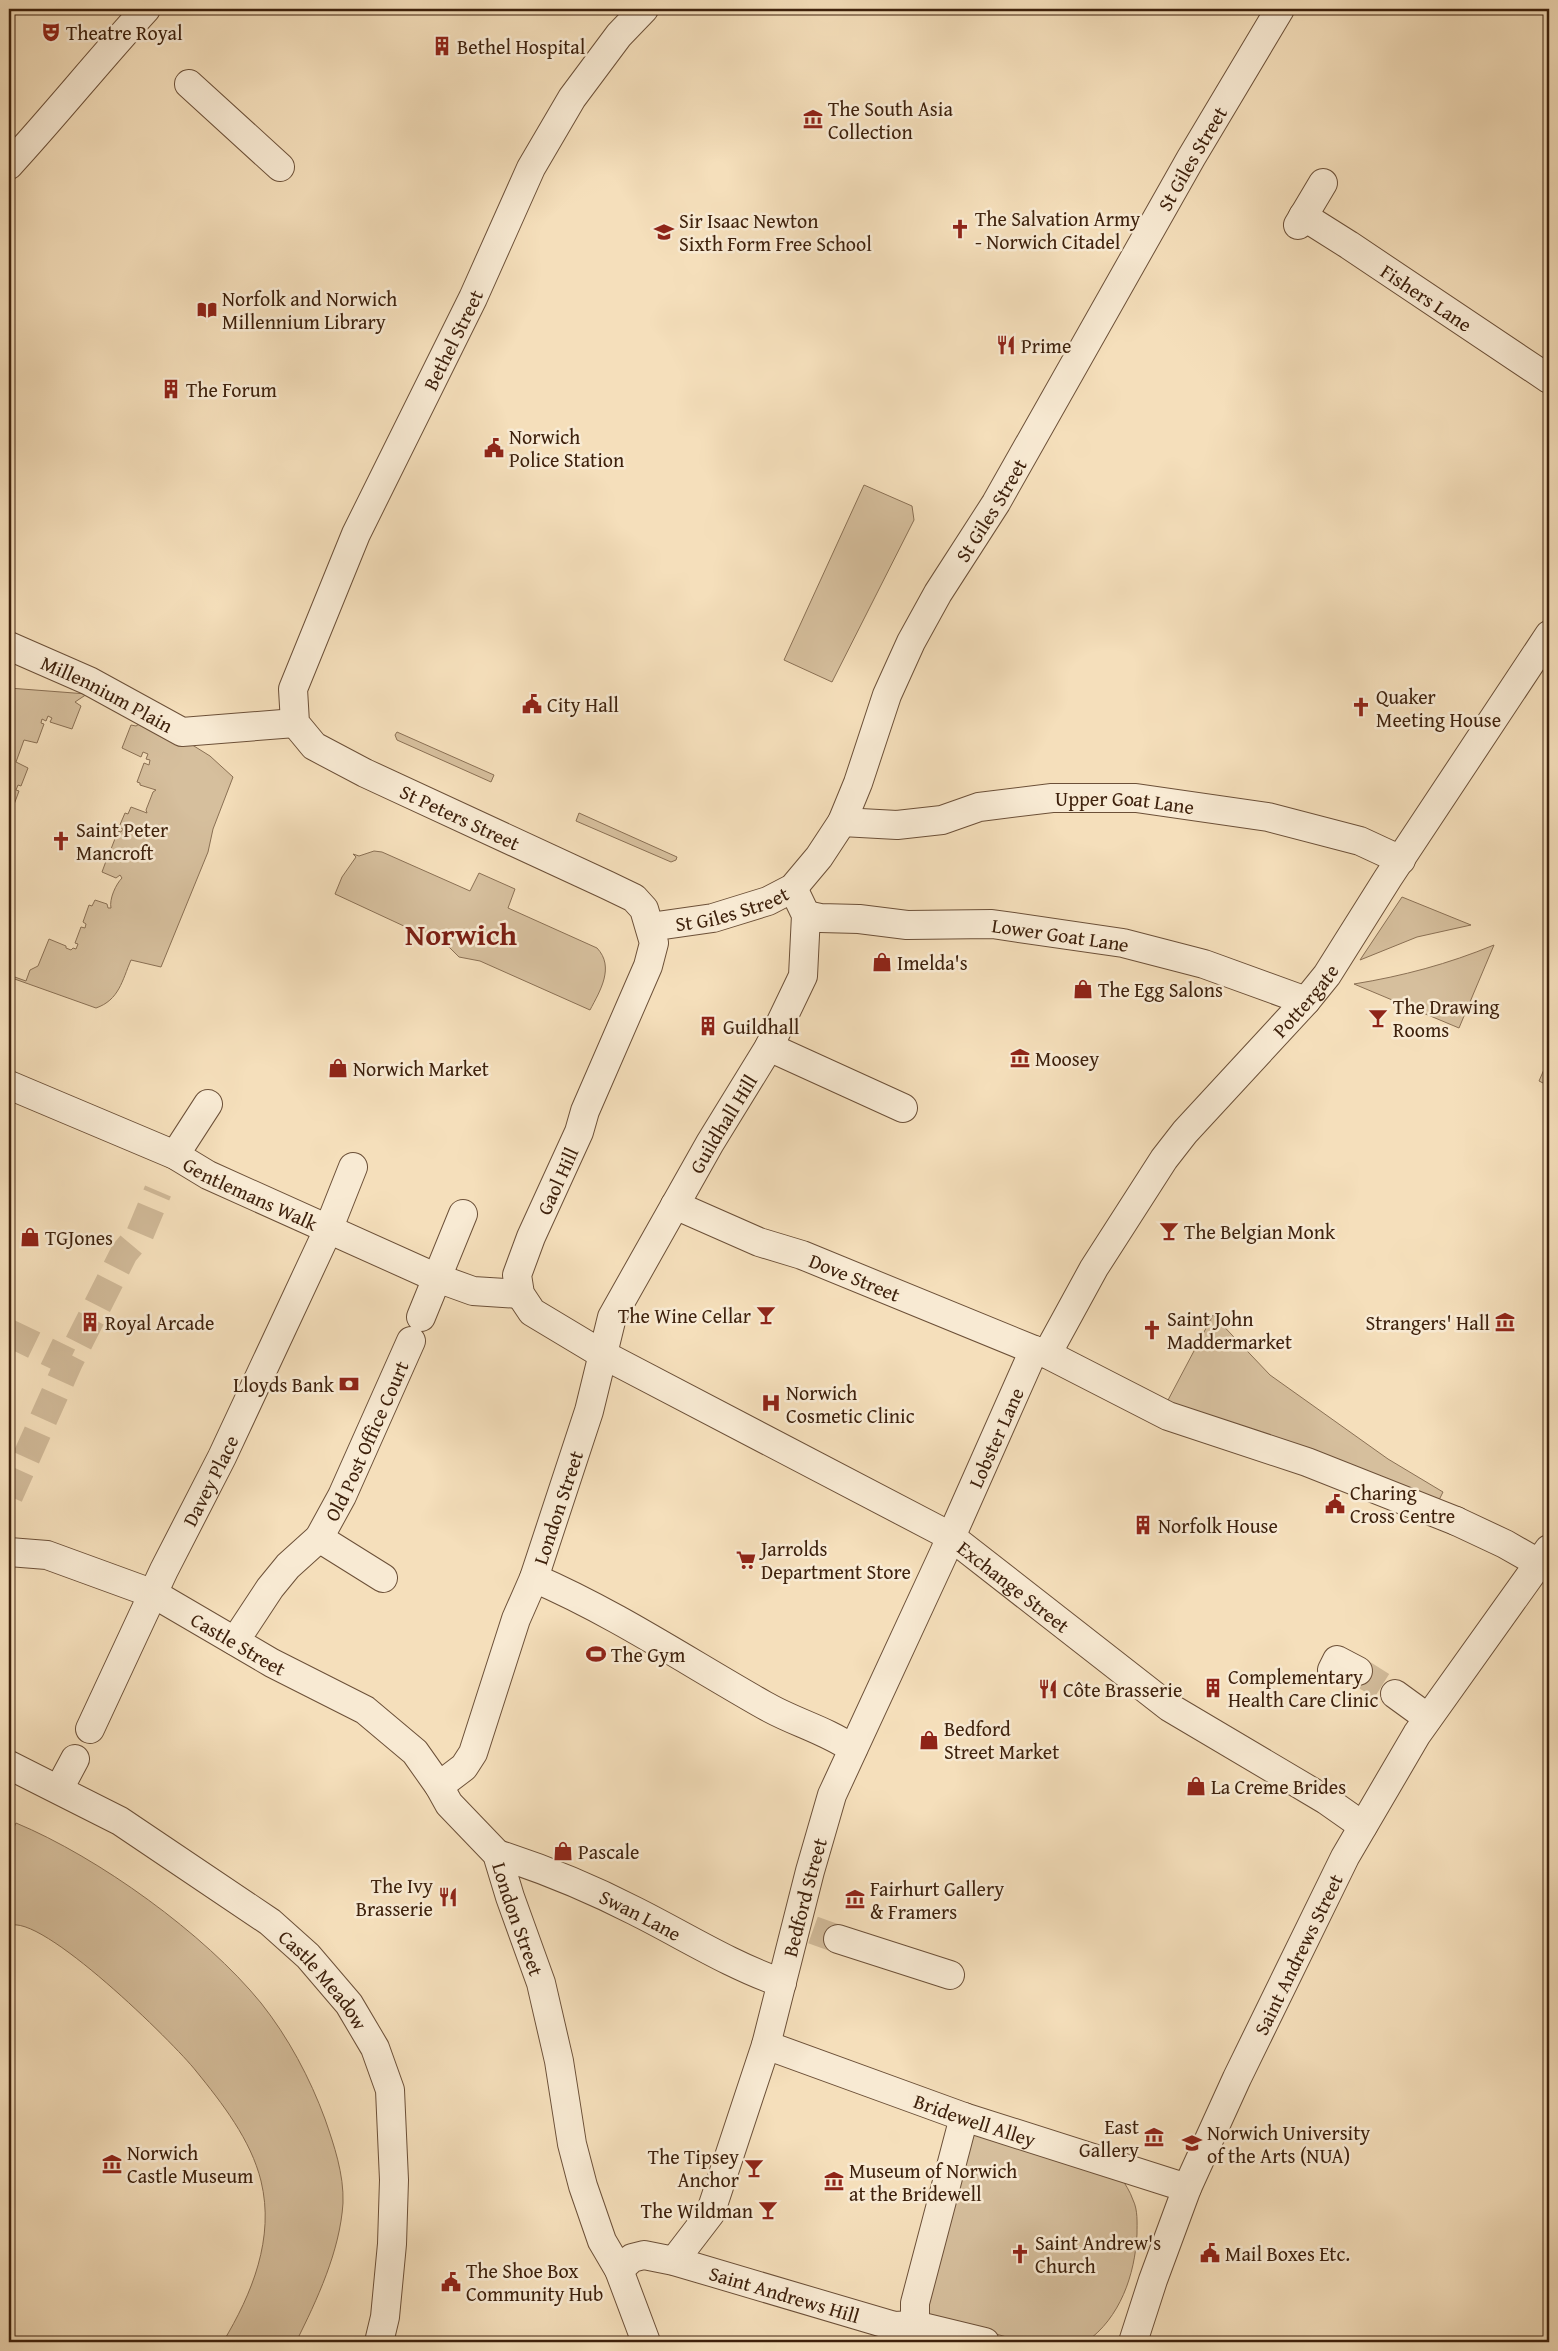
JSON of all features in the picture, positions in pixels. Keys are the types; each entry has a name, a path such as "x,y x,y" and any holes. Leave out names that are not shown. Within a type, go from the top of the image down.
{"street":[{"path":"9,165 68,101 98,62 146,9"},
{"name":"Bethel Street","path":"295,723 293,689 356,534 473,298 531,168 572,98 619,35 644,9"},
{"name":"St Giles Street","path":"650,927 713,918 754,906 793,888 819,857 842,822 858,783 887,695 911,642 938,593 996,503 1191,158 1280,9"},
{"path":"189,84 280,167"},
{"name":"Fishers Lane","path":"1323,183 1300,221 1356,250 1549,379"},
{"name":"Pottergate","path":"1040,1352 1164,1159 1186,1132 1306,1001 1327,975 1549,635"},
{"name":"Millennium Plain","path":"9,646 88,681 182,732 295,723"},
{"name":"St Peters Street","path":"295,723 314,746 365,773 634,898 644,909 650,927"},
{"name":"Upper Goat Lane","path":"842,822 897,824 942,820 979,807 1052,798 1136,798 1268,816 1360,842 1401,860"},
{"name":"Guildhall Hill","path":"602,1354 612,1317 710,1143 769,1047 803,976 806,915 793,888"},
{"name":"Lower Goat Lane","path":"806,915 820,918 859,919 907,925 992,924 1123,943 1204,964 1306,1001"},
{"name":"Gaol Hill","path":"520,1294 517,1275 531,1237 579,1132 585,1110 648,966 654,943 650,927"},
{"path":"769,1047 902,1108"},
{"name":"Gentlemans Walk","path":"9,1085 175,1155 208,1175 437,1278 473,1291 520,1294"},
{"name":"Gentlemans Walk","path":"175,1155 208,1104"},
{"name":"Gentlemans Walk","path":"328,1230 353,1167"},
{"name":"Dove Street","path":"676,1204 694,1214 759,1242 820,1262 1040,1352"},
{"path":"437,1278 463,1214"},
{"name":"Davey Place","path":"90,1729 222,1457 328,1230"},
{"name":"Old Post Office Court","path":"235,1641 270,1588 288,1566 319,1538 342,1496 437,1278"},
{"path":"520,1294 532,1312 602,1354"},
{"path":"1040,1352 1168,1416 1306,1462 1456,1521 1546,1562"},
{"name":"Lobster Lane","path":"950,1536 1040,1352"},
{"name":"Exchange Street","path":"602,1354 950,1536 1169,1707 1326,1800 1363,1826"},
{"name":"London Street","path":"602,1354 589,1411 534,1578 516,1620 473,1753 464,1767 439,1786 449,1804 497,1854 541,1984 560,2061 572,2144 584,2186 602,2241 619,2270 646,2342"},
{"name":"Bedford Street","path":"674,2261 710,2214 766,2045 782,1983 804,1928 832,1795 943,1555 950,1536"},
{"name":"Old Post Office Court","path":"319,1538 383,1578"},
{"name":"Castle Street","path":"9,1552 47,1556 154,1594 272,1663 364,1710 415,1752 439,1786"},
{"name":"Saint Andrews Street","path":"1133,2342 1159,2262 1187,2188 1241,2070 1345,1857 1428,1718 1517,1594 1546,1562"},
{"path":"534,1578 557,1588 637,1631 767,1707 838,1739 853,1749"},
{"path":"1395,1694 1428,1718"},
{"path":"58,1790 75,1759"},
{"name":"Castle Meadow","path":"9,1766 120,1821 270,1922 308,1956 349,2004 375,2048 390,2090 394,2180 392,2244 384,2317 379,2342"},
{"name":"Swan Lane","path":"497,1854 552,1873 633,1910 724,1958 782,1983"},
{"path":"838,1939 950,1975"},
{"name":"Bridewell Alley","path":"766,2045 964,2117 1187,2188"},
{"path":"915,2325 915,2303 964,2117"},
{"name":"Saint Andrews Hill","path":"619,2270 632,2258 644,2255 674,2261 894,2326 915,2325 985,2342"}],"shaded area":[{"path":"864,485 912,506 914,520 832,682 784,660"},
{"path":"9,688 87,694 75,702 81,706 72,729 50,722 52,718 48,716 46,721 42,719 41,723 44,724 37,743 24,740 16,762 28,768 21,786 18,785 16,790 19,791 12,810 9,809"},
{"path":"149,718 210,756 233,777 213,829 208,852 161,967 131,960 115,995 104,1005 96,1008 9,977 9,975 26,981 30,970 38,966 49,939 71,950 73,948 76,949 78,944 75,943 81,927 85,928 86,924 83,922 89,905 92,906 95,900 107,904 108,908 111,908 111,900 117,884 122,878 120,875 116,878 102,872 109,853 113,854 114,851 111,849 118,831 121,832 123,829 119,827 125,813 128,814 131,807 147,813 146,810 153,792 156,790 140,785 137,782 144,763 149,765 150,760 146,759 148,754 143,752 141,757 122,748 131,725 136,726"},
{"path":"397,732 494,775 491,782 397,740 395,735"},
{"path":"579,813 677,857 676,860 671,862 576,821"},
{"path":"374,851 382,852 470,891 479,873 515,889 508,908 597,948 605,963 605,971 601,987 590,1010 480,961 459,957 449,947 335,894 342,877 356,857 353,854 359,856"},
{"path":"1402,897 1471,925 1417,937 1360,960"},
{"path":"1494,945 1459,1028 1354,984 1425,969"},
{"path":"1549,1058 1549,1086 1539,1081"},
{"path":"1213,1315 1270,1375 1388,1459 1443,1492 1436,1506 1167,1402"},
{"path":"16,1823 81,1856 115,1877 180,1925 238,1977 261,2003 298,2058 319,2104 332,2139 342,2181 343,2203 337,2239 326,2275 296,2342 223,2342 243,2305 258,2265 263,2244 265,2202 256,2166 243,2137 216,2096 183,2056 136,2009 76,1958 48,1939 25,1927 9,1926 9,1838"},
{"path":"969,2130 1120,2176 1129,2191 1136,2208 1137,2234 1136,2249 1129,2280 1117,2308 1108,2321 1086,2342 1024,2342 926,2314"}],"tunnel":[{"path":"9,1496 69,1362 124,1253 140,1234 158,1191"},
{"path":"9,1333 69,1362"},
{"path":"1358,1671 1395,1694"},
{"path":"813,1930 838,1939"}],"place":[{"name":"Theatre Royal","path":"51,32"},
{"name":"Bethel Hospital","path":"442,46"},
{"name":"The South Asia Collection","path":"813,119"},
{"name":"The Salvation Army - Norwich Citadel","path":"960,229"},
{"name":"Sir Isaac Newton Sixth Form Free School","path":"664,232"},
{"name":"Norfolk and Norwich Millennium Library","path":"207,310"},
{"name":"Prime","path":"1006,345"},
{"name":"The Forum","path":"171,389"},
{"name":"Norwich Police Station","path":"494,448"},
{"name":"City Hall","path":"532,704"},
{"name":"Quaker Meeting House","path":"1361,707"},
{"name":"Saint Peter Mancroft","path":"61,841"},
{"name":"Imelda's","path":"882,962"},
{"name":"The Egg Salons","path":"1083,989"},
{"name":"The Drawing Rooms","path":"1378,1018"},
{"name":"Guildhall","path":"708,1026"},
{"name":"Moosey","path":"1020,1058"},
{"name":"Norwich Market","path":"338,1068"},
{"name":"The Belgian Monk","path":"1169,1231"},
{"name":"TGJones","path":"30,1237"},
{"name":"The Wine Cellar","path":"766,1315"},
{"name":"Royal Arcade","path":"90,1322"},
{"name":"Strangers' Hall","path":"1505,1322"},
{"name":"Saint John Maddermarket","path":"1152,1330"},
{"name":"Lloyds Bank","path":"349,1384"},
{"name":"Norwich Cosmetic Clinic","path":"771,1403"},
{"name":"Charing Cross Centre","path":"1335,1504"},
{"name":"Norfolk House","path":"1143,1525"},
{"name":"Jarrolds Department Store","path":"746,1560"},
{"name":"The Gym","path":"596,1654"},
{"name":"Complementary Health Care Clinic","path":"1213,1688"},
{"name":"Côte Brasserie","path":"1048,1689"},
{"name":"Bedford Street Market","path":"929,1740"},
{"name":"La Creme Brides","path":"1196,1786"},
{"name":"Pascale","path":"563,1851"},
{"name":"The Ivy Brasserie","path":"448,1897"},
{"name":"Fairhurt Gallery & Framers","path":"855,1899"},
{"name":"East Gallery","path":"1154,2137"},
{"name":"Norwich University of the Arts (NUA)","path":"1192,2143"},
{"name":"Norwich Castle Museum","path":"112,2164"},
{"name":"The Tipsey Anchor","path":"754,2168"},
{"name":"Museum of Norwich at the Bridewell","path":"834,2181"},
{"name":"The Wildman","path":"768,2210"},
{"name":"Mail Boxes Etc.","path":"1210,2253"},
{"name":"Saint Andrew's Church","path":"1020,2254"},
{"name":"The Shoe Box Community Hub","path":"451,2282"}],"district":[{"name":"Norwich","path":"461,934"}]}
